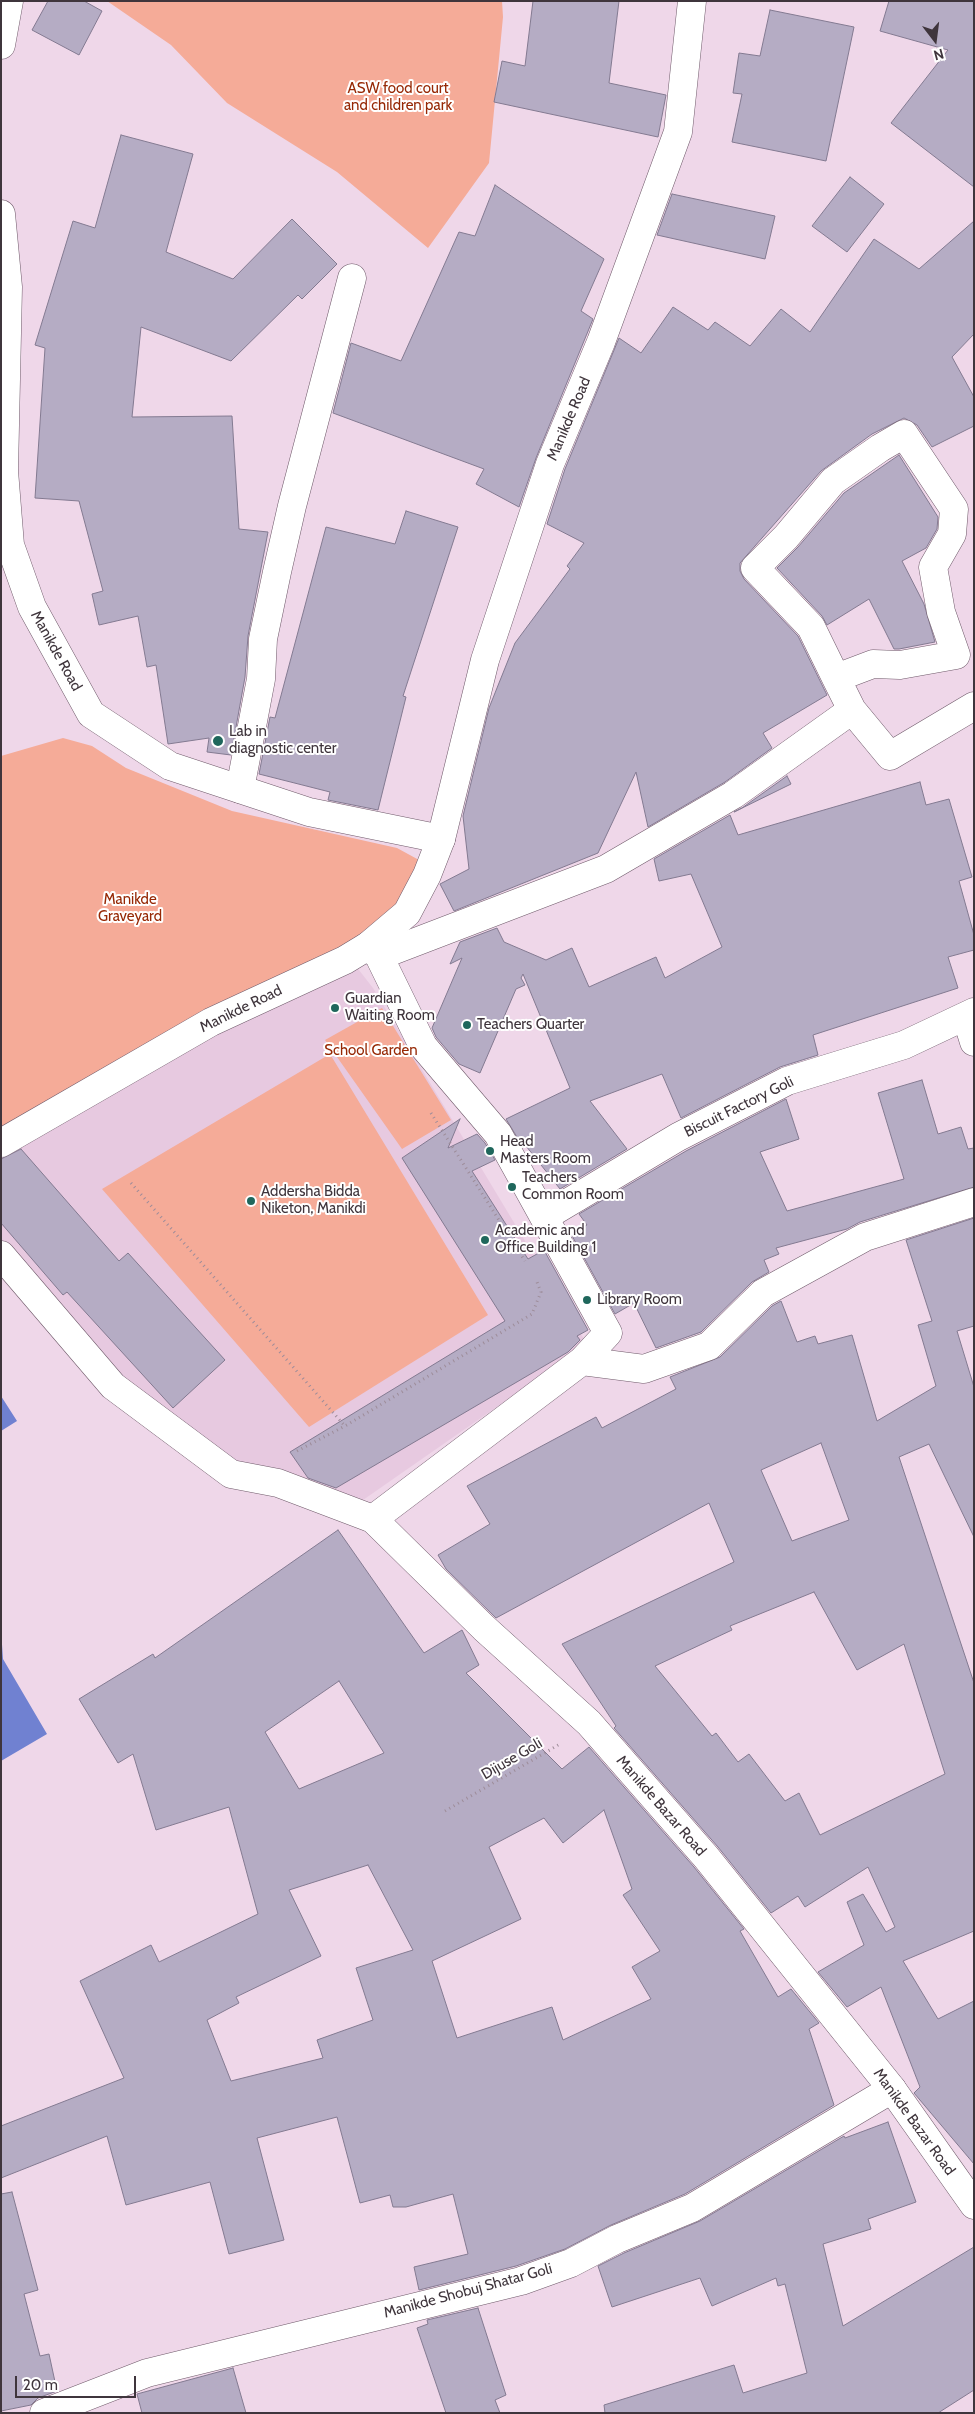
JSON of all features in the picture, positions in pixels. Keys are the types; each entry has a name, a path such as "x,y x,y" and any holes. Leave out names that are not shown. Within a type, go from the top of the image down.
{"street":[{"path":"1,46 9,1"},
{"name":"Manikde Road","path":"1,1143 211,1022 345,960 373,951 407,913 427,875 441,839 485,660 550,464 601,342 678,132 692,1"},
{"name":"Manikde Road","path":"1,214 8,287 4,471 10,545 32,608 91,714 170,766 309,812 441,839"},
{"path":"240,790 261,679 263,639 277,572 292,506 352,278"},
{"path":"836,678 872,664 900,665 956,655 941,612 933,567 952,534 954,510 904,434 833,481 786,537 755,568 811,627 836,678 852,710 890,756 974,706"},
{"path":"373,1519 582,1360 608,1332 498,1134 423,1046 373,951 606,869 717,805 767,773 852,710"},
{"path":"970,1014 974,1042"},
{"name":"Biscuit Factory Goli","path":"544,1217 678,1137 787,1082 904,1045 970,1014"},
{"path":"582,1360 644,1369 709,1346 763,1293 865,1237 974,1202"},
{"name":"Manikde Bazar Road","path":"1,1256 113,1386 231,1474 278,1483 373,1519 484,1628 589,1723 706,1858 892,2089 974,2205"},
{"name":"Manikde Shobuj Shatar Goli","path":"44,2413 147,2373 521,2280 571,2263 692,2208 892,2089"}],"path":[{"path":"427,1106 530,1269"},
{"path":"131,1182 345,1426"},
{"path":"296,1452 345,1426 532,1314 541,1292 534,1276"},
{"name":"Dijuse Goli","path":"445,1811 554,1748 589,1723"}],"shaded area":[{"name":"Addersha Bidda Niketon, Manikdi","path":"355,965 373,988 587,1344 363,1500 223,1458 128,1382 22,1268 1,1241 1,1160 164,1060"}],"green space":[{"name":"ASW food court and children park","path":"107,1 502,1 503,17 489,163 428,248 337,172 227,103 171,45"},
{"name":"Manikde Graveyard","path":"63,738 92,746 126,768 232,811 397,848 430,866 433,885 429,902 411,917 1,1137 1,756"},
{"name":"School Garden","path":"382,1008 451,1120 402,1149 325,1040"},
{"path":"330,1054 488,1315 309,1427 102,1189"}],"water":[{"path":"1,1396 17,1421 1,1431"},
{"path":"1,1630 3,1659 47,1734 1,1761"}],"building":[{"path":"48,1 84,1 102,11 79,55 32,30"},
{"path":"533,1 619,1 609,83 666,95 658,137 494,102 502,61 525,66"},
{"path":"889,1 974,1 974,187 891,123 948,50 880,31"},
{"path":"770,10 854,27 826,161 732,142 742,94 733,93 739,53 760,56"},
{"path":"121,135 193,154 166,252 233,279 292,219 337,264 302,299 298,295 231,361 141,327 132,417 232,416 239,529 268,532 248,636 245,677 231,755 207,752 209,738 168,744 156,665 147,667 138,616 99,625 92,594 103,591 79,501 35,498 45,348 35,345 73,221 95,228"},
{"path":"850,177 884,204 847,252 812,226"},
{"path":"495,185 604,259 581,311 593,319 536,458 519,507 476,484 484,469 333,413 351,343 401,361 459,232 475,236"},
{"path":"672,194 775,216 765,259 657,235"},
{"path":"974,221 974,334 952,357 974,397 974,426 932,447 917,425 904,418 872,434 821,471 740,563 740,571 744,579 798,636 827,695 763,733 772,748 725,782 648,827 636,772 598,853 454,911 440,884 469,869 463,816 489,708 515,643 570,569 567,566 584,543 547,524 565,469 619,338 641,353 673,307 708,330 715,322 750,346 781,309 810,332 874,239 919,269"},
{"path":"899,455 938,517 937,529 926,548 902,561 924,604 935,642 894,649 869,599 827,625 822,616 777,568 798,547 844,493"},
{"path":"406,511 458,527 403,696 406,697 378,810 328,800 330,792 259,774 270,717 275,718 326,527 395,544"},
{"path":"787,776 791,784 734,812 742,808"},
{"path":"920,782 926,805 949,799 972,877 959,881 974,935 974,950 948,957 958,988 813,1035 818,1055 780,1067 681,1118 662,1074 590,1101 627,1149 560,1189 526,1146 523,1147 506,1119 570,1088 523,974 521,978 525,985 516,989 480,1073 459,1064 436,1037 432,1028 462,958 450,964 460,942 497,928 504,942 546,960 572,948 589,987 656,957 665,978 722,947 691,874 659,881 654,859 730,815 738,835"},
{"path":"922,1080 938,1134 961,1127 968,1149 974,1148 974,1187 860,1222 847,1229 776,1248 779,1254 764,1260 769,1272 752,1282 701,1332 656,1348 634,1303 615,1314 571,1234 587,1225 579,1214 686,1151 786,1099 799,1139 760,1152 787,1211 904,1179 878,1093"},
{"name":"Academic and Office Building 1","path":"460,1119 448,1148 477,1134 485,1143 495,1160 472,1171 528,1259 544,1250 588,1330 577,1336 580,1340 568,1352 336,1488 308,1478 290,1452 505,1321 402,1158"},
{"path":"21,1149 119,1261 128,1253 225,1360 173,1408 67,1292 63,1295 1,1223 1,1159"},
{"path":"974,1218 974,1326 957,1331 974,1387 974,1537 929,1444 899,1457 974,1683 974,1931 903,1961 938,2019 974,2001 974,2164 914,2093 920,2087 881,1987 847,2007 818,1972 864,1945 847,1902 863,1894 886,1932 895,1927 868,1867 805,1907 798,1896 771,1913 718,1847 614,1728 616,1726 562,1644 734,1562 709,1503 496,1618 446,1569 438,1555 490,1524 467,1486 596,1417 602,1428 676,1389 670,1377 720,1357 772,1306 781,1301 797,1342 815,1336 818,1344 852,1335 877,1421 936,1386 918,1325 932,1321 906,1240","holes":["821,1443 849,1520 792,1541 761,1470","814,1592 857,1670 904,1644 945,1774 820,1835 799,1793 785,1801 749,1754 738,1762 716,1733 712,1736 655,1666 732,1630 730,1626"]},
{"path":"338,1530 424,1653 462,1630 479,1665 466,1673 562,1769 589,1747 694,1867 744,1929 740,1931 778,1997 791,1989 819,2023 809,2029 834,2105 685,2194 611,2225 565,2249 516,2266 419,2290 414,2267 468,2254 453,2194 406,2207 393,2207 390,2195 360,2203 337,2117 257,2138 284,2240 229,2254 210,2182 126,2205 107,2136 1,2178 1,2126 124,2078 80,1981 151,1945 159,1962 258,1914 229,1807 156,1830 133,1754 118,1763 79,1699 153,1654 155,1658","holes":["339,1681 384,1753 299,1789 265,1732","604,1810 632,1889 623,1895 660,1951 632,1967 651,1999 563,2040 552,2007 457,2038 432,1961 521,1919 489,1847 544,1818 563,1843","368,1865 413,1950 356,1968 373,2020 317,2040 323,2058 231,2081 207,2020 239,2003 236,1997 321,1956 289,1890"]},
{"path":"888,2122 916,2202 868,2219 871,2229 823,2244 843,2326 974,2247 974,2390 938,2413 605,2413 604,2405 734,2365 743,2393 807,2373 785,2284 778,2286 776,2278 712,2306 700,2278 612,2307 598,2266 700,2221 844,2136 845,2138"},
{"path":"12,2192 38,2290 24,2294 40,2356 49,2354 57,2391 38,2398 31,2405 1,2411 1,2194"},
{"path":"478,2308 506,2395 495,2400 500,2413 446,2413 417,2328 428,2324 427,2320"},
{"path":"233,2368 246,2413 142,2413 137,2394"}],"place":[{"name":"Lab in diagnostic center","path":"218,741"},
{"name":"Guardian Waiting Room","path":"335,1008"},
{"name":"Teachers Quarter","path":"467,1025"},
{"name":"Head Masters Room","path":"490,1151"},
{"name":"Teachers Common Room","path":"512,1187"},
{"name":"Addersha Bidda Niketon, Manikdi","path":"251,1201"},
{"name":"Academic and Office Building 1","path":"485,1240"},
{"name":"Library Room","path":"587,1300"}]}
